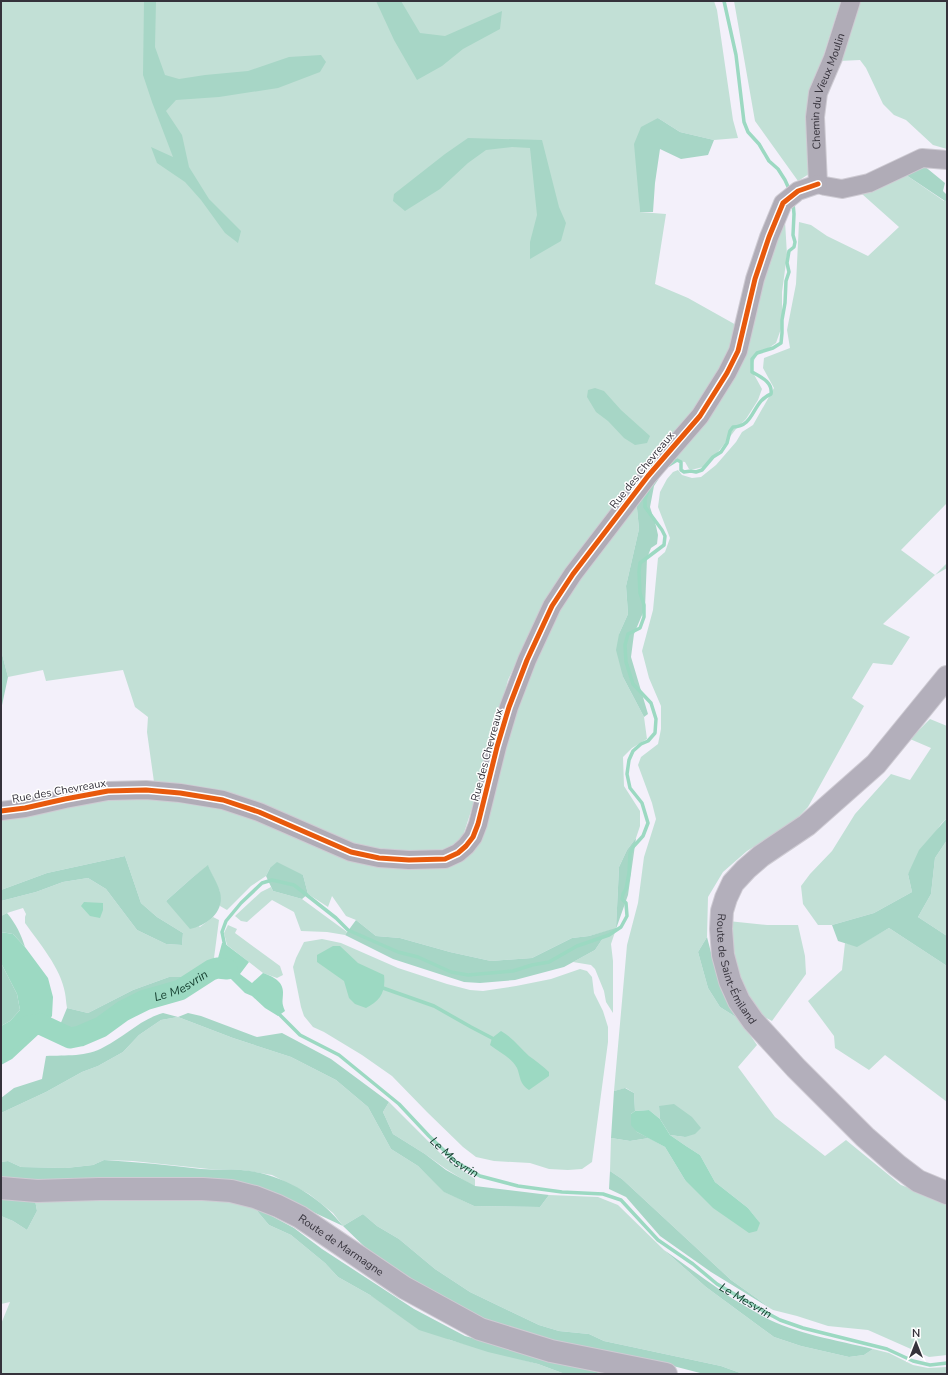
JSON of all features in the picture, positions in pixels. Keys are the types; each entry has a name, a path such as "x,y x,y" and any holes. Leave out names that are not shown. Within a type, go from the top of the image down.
{"main road":[{"name":"Route de Saint-Émiland","path":"947,677 871,769 808,825 761,856 733,883 722,911 721,929 723,955 730,981 739,1001 753,1021 796,1068 865,1137 918,1181 947,1194"},
{"name":"Route de Marmagne","path":"1,1188 37,1191 114,1188 196,1189 231,1192 255,1197 300,1217 405,1288 480,1329 551,1351 666,1374"}],"street":[{"name":"Chemin du Vieux Moulin","path":"818,184 815,117 818,93 833,58 851,1"},
{"path":"818,184 842,189 869,183 922,158 947,160"},
{"name":"Rue des Chevreaux","path":"1,811 25,808 108,791 146,790 180,793 223,800 259,812 351,852 379,858 409,860 445,859 466,846 473,836 478,824 497,747 526,660 552,606 573,574 648,476 700,416 728,373 738,351 755,279 769,237 783,203 792,196 818,184"}],"shaded area":[{"path":"1,1 714,1 717,10 733,120 738,138 714,140 680,132 658,118 639,190 640,212 666,214 655,284 688,298 738,326 720,379 573,561 540,611 508,680 484,771 462,839 443,851 421,853 377,849 337,840 221,791 180,784 154,782 147,732 148,717 135,707 123,670 46,681 43,670 8,677 1,650"},
{"path":"144,1 156,1 155,47 165,75 179,79 248,71 289,57 321,55 326,62 320,72 278,88 219,97 176,100 166,111 182,135 189,167 209,199 241,231 238,243 225,233 201,200 185,182 157,163 151,147 173,157 143,75"},
{"path":"376,1 401,1 420,33 445,36 502,11 500,29 463,49 442,66 417,80 394,40"},
{"path":"734,1 841,1 813,89 806,117 812,172 798,181 755,121"},
{"path":"859,1 947,1 947,149 933,145 906,120 894,115 883,104 866,68 860,60 839,61"},
{"path":"658,118 680,132 714,140 708,155 681,159 660,149 655,183 653,212 640,212 634,144 641,127"},
{"path":"468,138 542,140 559,207 566,223 561,241 530,259 530,242 537,215 530,148 512,147 486,150 468,163 440,189 405,211 393,201 394,194"},
{"path":"923,165 945,183 943,191 947,195 947,200 945,201 906,175"},
{"path":"906,175 944,201 947,200 947,503 901,550 935,575 883,624 910,637 892,665 873,663 852,698 864,706 808,807 794,822 747,851 723,872 708,897 707,937 698,952 708,988 720,1007 739,1019 757,1045 738,1067 775,1117 825,1156 846,1140 901,1185 947,1202 947,1355 929,1357 868,1330 828,1326 773,1310 731,1280 622,1179 610,1171 611,1138 630,1141 649,1138 665,1147 685,1180 759,1222 748,1208 715,1182 700,1155 670,1135 685,1137 659,1106 660,1119 649,1110 635,1111 634,1093 626,1088 614,1091 627,945 638,903 644,857 656,819 652,803 638,765 641,757 658,744 661,729 661,706 649,678 642,651 653,610 658,558 665,552 670,538 658,507 660,492 667,479 673,472 678,470 682,475 692,478 701,477 716,465 736,442 742,432 753,425 774,388 763,368 764,358 790,348 787,330 796,284 799,222 811,225 827,236 868,256 899,227 862,194"},
{"path":"785,221 787,255 782,292 782,326 776,343 755,358 751,369 762,389 758,400 746,419 703,467 689,469 685,462 678,461 675,453 706,415"},
{"path":"595,388 604,391 621,410 650,436 647,443 635,445 624,438 608,421 596,412 587,397 588,390"},
{"path":"667,466 654,486 650,507 658,535 657,544 651,548 647,558 645,608 634,634 631,657 648,714 644,717 623,677 616,650 619,634 628,614 626,586 639,529 636,498"},
{"path":"636,498 639,529 626,586 628,614 619,634 623,677 644,717 647,739 632,748 623,757 624,786 640,811 640,826 636,838 627,850 619,867 616,929 611,944 613,961 613,1013 606,1002 604,991 595,969 591,965 573,962 595,950 603,938 615,929 589,936 572,938 532,958 491,961 450,952 400,938 376,936 356,920 346,916 332,896 328,907 308,894 303,875 270,868 266,876 251,886 227,910 220,906 220,892 208,866 166,901 200,927 213,917 219,920 214,958 207,968 187,977 169,977 133,990 88,1013 67,1008 63,984 59,974 49,956 25,923 26,914 23,908 1,916 1,901 36,892 63,882 88,878 106,889 137,930 166,944 182,945 183,933 157,917 141,903 125,856 47,873 1,890 1,815 95,799 132,797 219,805 360,860 467,854 504,746 558,603"},
{"path":"947,563 947,568 935,575"},
{"path":"1,650 8,677 1,710"},
{"path":"930,719 947,726 947,818 941,824 908,874 912,892 874,913 832,925 818,925 803,904 801,886 810,874 832,851 855,814 891,774 910,780 931,748 910,739"},
{"path":"947,818 947,840 935,858 931,894 918,917 947,936 947,966 889,928 857,947 838,941 832,925 874,913 912,892 908,874 919,850"},
{"path":"636,838 628,895 616,929 603,938 595,950 564,967 515,980 480,983 464,982 393,959 345,935 356,920 376,936 400,938 450,952 491,961 532,958 572,938 589,936 616,928 619,867 627,850"},
{"path":"947,840 947,936 918,917 931,894 935,858"},
{"path":"125,856 141,903 157,917 183,933 182,945 166,944 137,930 106,889 88,878 63,882 36,892 1,901 1,890 47,873"},
{"path":"277,862 303,875 308,894 302,899 273,891 266,876 270,868"},
{"path":"208,865 220,892 220,906 208,921 190,929 166,901"},
{"path":"271,887 273,891 302,899 347,932 345,935 327,932 301,931 294,912 272,900 247,922 241,921 235,916 261,892"},
{"path":"84,902 103,903 103,910 100,918 90,916 81,906"},
{"path":"7,913 18,929 25,947 13,934 1,932 1,916"},
{"path":"728,921 767,925 798,925 805,956 806,974 772,1021 758,1013 744,991 736,968"},
{"path":"228,925 237,929 235,933 280,966 283,975 277,978 263,973 227,945 224,933"},
{"path":"889,928 947,966 947,1102 885,1055 869,1070 835,1048 834,1036 808,1001 842,970 845,943 857,946"},
{"path":"1,932 13,934 25,947 48,978 53,997 52,1016 39,1034 12,1059 1,1065 1,1026 10,1021 20,1010 17,994 1,963"},
{"path":"707,937 715,968 739,1019 720,1007 708,988 698,952"},
{"path":"322,939 341,943 398,968 470,990 483,991 516,986 551,979 580,969 587,971 592,977 594,993 603,1011 608,1027 608,1042 592,1162 582,1169 568,1170 549,1169 530,1163 494,1161 476,1157 463,1147 392,1076 362,1055 313,1027 304,1016 301,1007 293,967 304,942"},
{"path":"222,943 249,962 240,974 252,983 263,973 273,977 279,982 283,988 283,1003 285,1011 278,1016 265,1008 252,996 245,993 230,978 220,973 217,968 217,962"},
{"path":"333,946 340,946 358,963 384,975 384,986 381,995 375,1002 366,1008 355,1004 349,998 344,981 317,962 317,955"},
{"path":"1,963 17,994 20,1010 10,1021 1,1026"},
{"path":"207,968 195,984 172,988 140,1000 87,1028 74,1042 61,1042 55,1038 55,1033 67,1008 88,1013 133,990 169,977 187,977"},
{"path":"163,1013 178,1017 161,1020 139,1035 123,1052 46,1092 1,1113 1,1098 14,1088 42,1079 46,1056 76,1055 97,1050 111,1043 147,1019"},
{"path":"188,1013 201,1016 257,1037 282,1033 331,1059 389,1102 383,1112 393,1134 425,1154 446,1170 475,1186 549,1195 540,1207 474,1206 444,1192 418,1166 391,1149 368,1107 336,1080 291,1057 233,1038 178,1017"},
{"path":"178,1017 233,1038 291,1057 336,1080 368,1107 391,1149 418,1166 445,1192 474,1206 540,1207 549,1195 598,1197 618,1205 664,1250 706,1287 774,1337 801,1346 849,1357 864,1355 873,1349 889,1353 913,1365 928,1368 947,1367 947,1374 743,1374 721,1366 604,1341 589,1334 559,1331 539,1325 470,1292 435,1269 399,1239 377,1226 363,1214 343,1226 333,1213 309,1194 272,1175 242,1170 209,1169 133,1161 104,1160 93,1165 66,1168 21,1167 8,1161 1,1162 1,1113 46,1092 82,1072 98,1066 123,1052 139,1035 161,1020"},
{"path":"501,1031 509,1036 529,1056 547,1070 549,1072 549,1076 529,1090 522,1083 515,1064 490,1045 492,1038"},
{"path":"625,1088 634,1093 635,1111 631,1114 637,1132 649,1138 630,1141 611,1138 614,1091"},
{"path":"389,1102 447,1160 475,1179 475,1187 393,1134 383,1112"},
{"path":"674,1104 692,1117 701,1128 695,1134 685,1137 670,1135 660,1119 659,1106"},
{"path":"649,1110 660,1119 670,1135 700,1155 715,1182 748,1208 760,1223 757,1231 749,1233 713,1208 685,1180 665,1147 637,1132 631,1125 631,1114 635,1111"},
{"path":"104,1160 201,1169 256,1172 284,1181 310,1195 343,1226 283,1198 1,1180 1,1162 8,1161 21,1167 66,1168 93,1165"},
{"path":"610,1171 622,1179 731,1280 773,1310 711,1272 660,1236 626,1197 609,1189"},
{"path":"1,1196 35,1200 37,1211 27,1230 13,1221 1,1216"},
{"path":"35,1200 202,1200 231,1202 253,1206 269,1225 291,1235 325,1263 338,1277 450,1340 538,1364 565,1374 1,1374 1,1324 10,1302 1,1304 1,1216 13,1221 27,1230 37,1211"},
{"path":"253,1206 294,1228 322,1249 414,1309 465,1336 604,1374 565,1374 538,1364 488,1352 419,1330 370,1295 338,1277 325,1263 291,1235 269,1225"},
{"path":"363,1214 377,1226 399,1239 435,1269 470,1292 539,1325 559,1331 589,1334 604,1341 721,1366 743,1374 704,1374 673,1366 572,1346 500,1325 459,1308 421,1288 369,1251 343,1226"},
{"path":"664,1250 727,1295 762,1316 802,1332 873,1349 864,1355 849,1357 801,1346 774,1337 706,1287"}],"waterway":[{"path":"724,1 736,55 744,122 748,132 759,144 769,161 778,169 790,191"},
{"path":"669,465 677,460 681,462 681,470 684,472 696,472 702,470 713,457 721,452 727,443 730,431 733,427 746,423 760,402 771,394 768,383 752,372 752,359 757,353 773,348 781,343 786,281 789,272 787,263 789,251 794,247 795,242 793,235 793,203"},
{"path":"225,947 222,932 226,921 241,903 262,883 272,880 294,885 336,918 348,930 398,952 418,957 451,972 468,975 513,971 532,965 549,962 577,946 609,935 621,927 627,916 626,903 622,899 626,889 629,873 630,853 633,847 643,836 648,823 642,803 630,788 627,774 629,760 633,751 641,744 648,741 655,733 656,719 651,703 633,684 626,662 625,645 628,634 640,628 644,617 644,605 640,593 640,563 664,545 665,536 645,507 645,499 650,486"},
{"name":"Le Mesvrin","path":"1,1045 28,1026 40,1024 70,1038 80,1036 101,1027 123,1011 145,1000 180,990 211,970 217,968 227,969"},
{"path":"383,988 434,1006 492,1038"},
{"name":"Le Mesvrin","path":"277,1012 300,1035 339,1055 399,1104 456,1162 480,1176 518,1186 562,1192 603,1194 621,1200 658,1240 693,1264 717,1284 780,1320 803,1328 887,1349 913,1361 930,1365 947,1363"}],"cycle path":[{"path":"1,811 25,808 108,791 146,790 180,793 223,800 259,812 351,852 379,858 409,860 445,859 458,853 473,837 478,824 497,747 509,707 527,660 552,606 573,574 648,476 700,416 727,373 738,351 755,279 769,237 783,203 798,191 818,184"}]}
